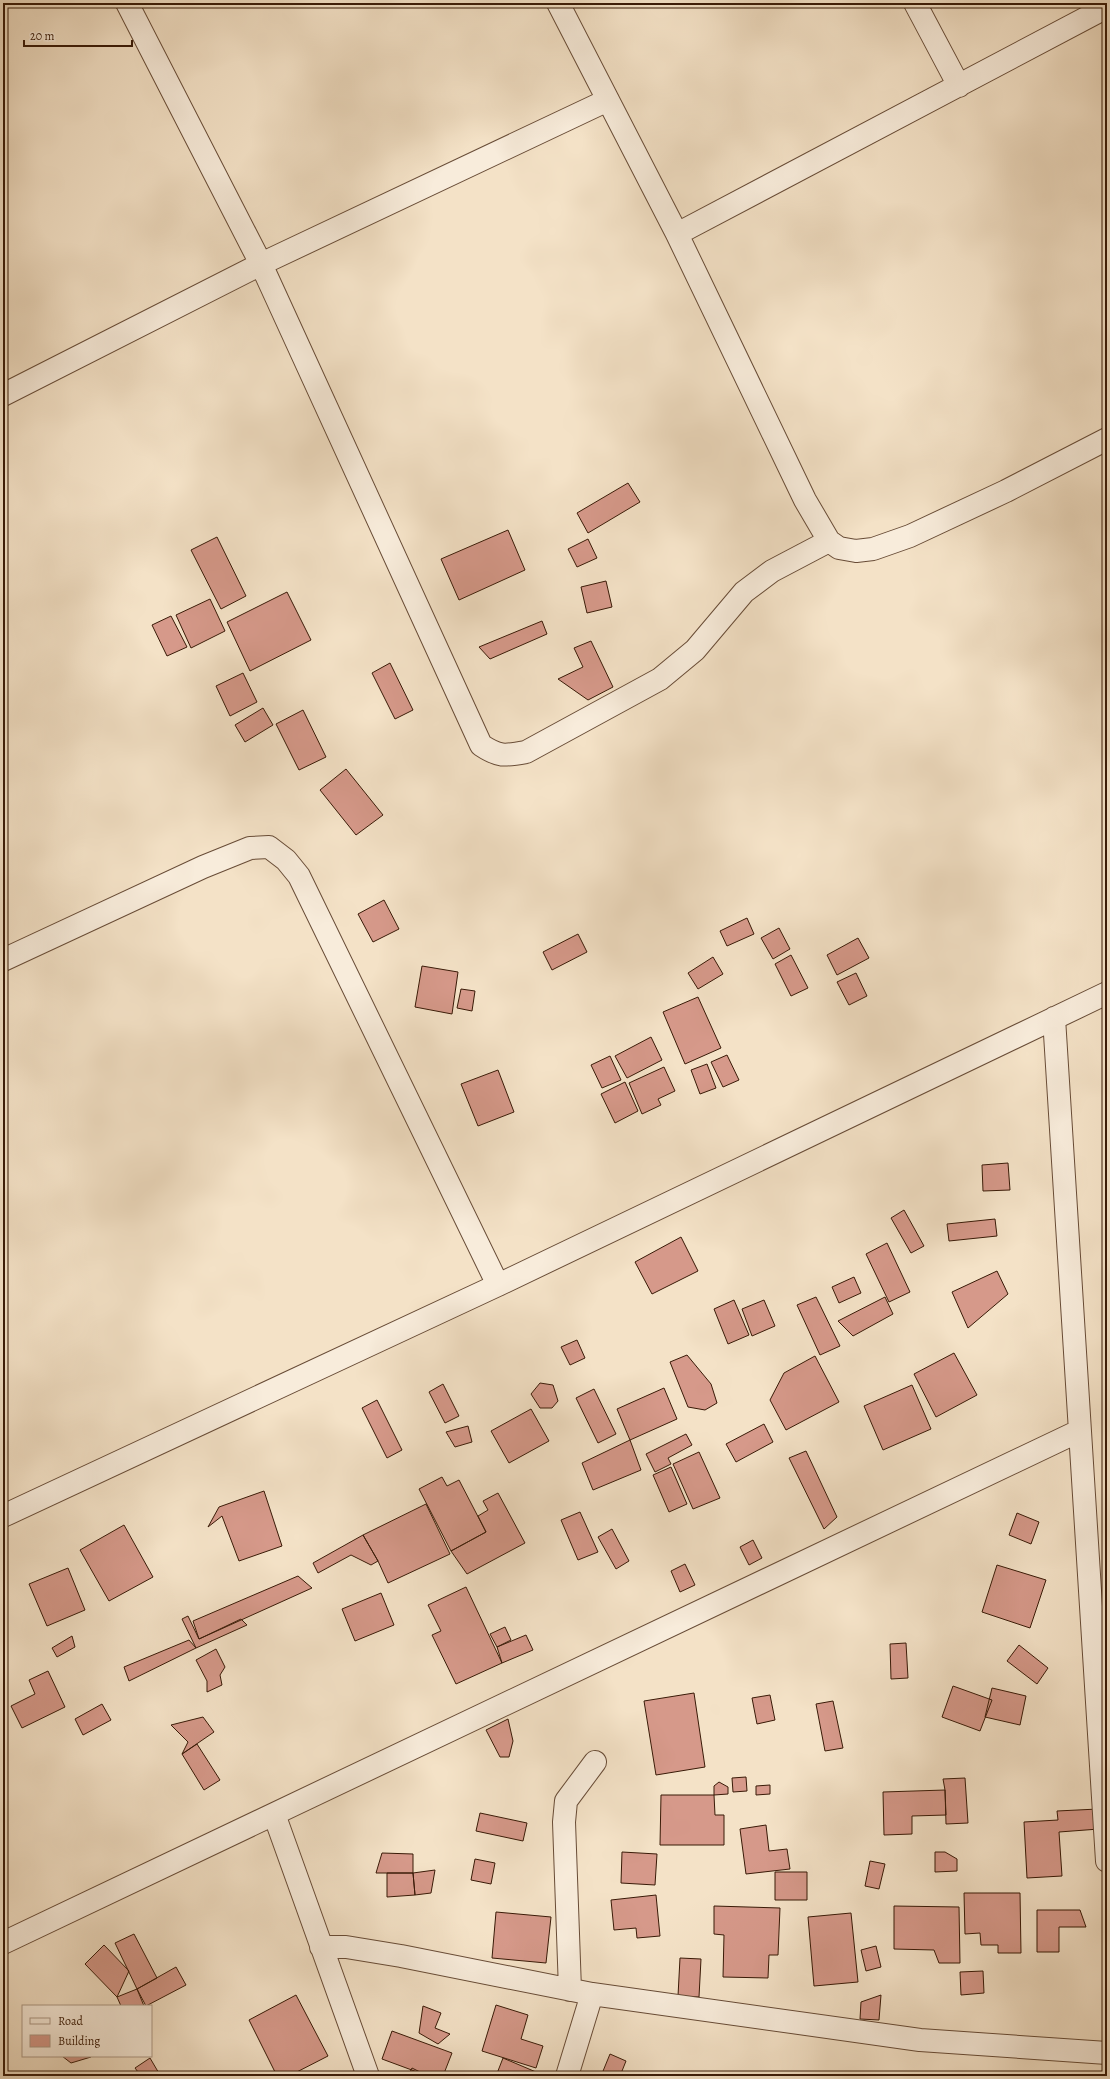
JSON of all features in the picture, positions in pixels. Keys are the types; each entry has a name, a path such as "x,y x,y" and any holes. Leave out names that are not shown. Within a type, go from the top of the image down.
{"street":[{"path":"127,3 262,264 481,745 495,754 510,755 526,752 660,679 695,650 744,592 772,571 829,541"},
{"path":"558,3 677,234 805,500 829,541 839,548 856,551 873,549 910,536 1006,491 1107,439"},
{"path":"915,3 959,86"},
{"path":"677,234 1107,7"},
{"path":"3,395 262,264 608,100"},
{"path":"3,960 203,867 250,848 269,847 286,860 299,876 498,1285"},
{"path":"3,1516 498,1285 1107,993"},
{"path":"1054,1018 1107,1861"},
{"path":"3,1943 1079,1431"},
{"path":"570,1990 564,1822 566,1801 595,1762"},
{"path":"274,1814 321,1946 342,1999 368,2076"},
{"path":"321,1946 346,1947 401,1956 592,1994 920,2040 1107,2053"},
{"path":"567,2076 592,1994"}],"building":[{"path":"628,483 640,502 588,533 577,513"},
{"path":"508,530 525,570 459,600 441,559"},
{"path":"217,537 246,596 221,609 191,550"},
{"path":"588,539 597,558 577,567 568,549"},
{"path":"606,581 612,607 587,613 581,587"},
{"path":"287,592 311,640 250,671 227,622"},
{"path":"210,599 225,631 191,648 176,615"},
{"path":"171,616 187,647 167,656 152,625"},
{"path":"542,621 547,634 490,659 479,647"},
{"path":"591,641 613,687 588,700 558,679 583,667 574,648"},
{"path":"390,663 413,710 395,719 372,673"},
{"path":"243,673 257,702 230,716 216,686"},
{"path":"263,708 273,725 245,742 235,725"},
{"path":"303,710 326,757 299,770 276,724"},
{"path":"346,769 383,815 356,835 320,790"},
{"path":"384,900 399,929 373,942 358,914"},
{"path":"747,918 754,934 727,946 720,931"},
{"path":"779,928 790,949 773,959 761,938"},
{"path":"578,934 587,952 552,970 543,952"},
{"path":"858,938 869,958 837,975 827,955"},
{"path":"791,955 808,988 791,996 775,964"},
{"path":"713,957 723,974 698,989 688,973"},
{"path":"422,966 458,972 452,1014 415,1007"},
{"path":"856,973 867,996 849,1005 837,982"},
{"path":"461,989 475,991 472,1011 457,1008"},
{"path":"698,997 721,1048 685,1064 663,1012"},
{"path":"651,1037 662,1060 627,1078 615,1056"},
{"path":"727,1055 739,1080 723,1087 711,1062"},
{"path":"610,1056 621,1080 602,1088 591,1065"},
{"path":"707,1064 716,1088 700,1094 691,1070"},
{"path":"664,1067 675,1091 658,1099 661,1105 642,1114 629,1083"},
{"path":"498,1070 514,1112 478,1126 461,1084"},
{"path":"625,1082 638,1111 615,1123 601,1094"},
{"path":"1008,1163 1010,1190 983,1191 982,1165"},
{"path":"904,1210 924,1246 911,1253 891,1218"},
{"path":"995,1219 997,1236 949,1241 947,1224"},
{"path":"681,1237 698,1271 652,1294 635,1262"},
{"path":"887,1243 910,1292 889,1302 866,1254"},
{"path":"997,1271 1008,1294 968,1328 952,1292"},
{"path":"854,1277 861,1293 839,1303 832,1287"},
{"path":"816,1297 840,1346 820,1355 797,1305"},
{"path":"885,1297 893,1314 853,1336 838,1321"},
{"path":"734,1300 749,1335 728,1344 714,1309"},
{"path":"764,1300 775,1326 752,1336 742,1309"},
{"path":"577,1340 585,1358 570,1365 561,1347"},
{"path":"954,1353 977,1395 936,1417 914,1374"},
{"path":"687,1355 711,1384 717,1403 705,1410 688,1407 670,1362"},
{"path":"815,1356 839,1402 786,1430 770,1400 784,1373"},
{"path":"540,1383 553,1385 558,1401 552,1408 540,1408 531,1394"},
{"path":"443,1384 459,1416 445,1423 429,1392"},
{"path":"912,1385 931,1429 883,1450 864,1406"},
{"path":"664,1388 677,1419 630,1440 617,1409"},
{"path":"594,1389 616,1434 598,1443 576,1398"},
{"path":"377,1400 402,1450 387,1458 362,1408"},
{"path":"531,1409 549,1441 509,1463 491,1431"},
{"path":"764,1424 773,1442 736,1462 726,1444"},
{"path":"468,1426 472,1442 455,1447 446,1432"},
{"path":"686,1434 692,1445 668,1458 671,1464 655,1472 646,1454"},
{"path":"630,1440 641,1470 593,1490 582,1463"},
{"path":"806,1451 837,1517 824,1529 789,1458"},
{"path":"699,1452 720,1498 693,1509 673,1464"},
{"path":"671,1467 687,1504 669,1512 653,1475"},
{"path":"442,1477 447,1486 459,1480 486,1532 451,1551 419,1489"},
{"path":"264,1491 282,1546 239,1561 222,1516 208,1527 219,1507"},
{"path":"498,1493 525,1543 467,1574 451,1551 486,1532 478,1516 488,1510 483,1501"},
{"path":"426,1504 450,1554 388,1583 378,1561 363,1535"},
{"path":"580,1512 598,1552 578,1560 561,1520"},
{"path":"1017,1513 1039,1522 1031,1544 1009,1535"},
{"path":"124,1525 153,1577 109,1601 80,1550"},
{"path":"612,1529 629,1561 616,1569 598,1537"},
{"path":"363,1535 378,1561 371,1565 351,1555 318,1573 313,1563"},
{"path":"753,1540 762,1558 749,1565 740,1547"},
{"path":"685,1564 695,1585 680,1592 671,1571"},
{"path":"997,1565 1046,1580 1030,1628 982,1612"},
{"path":"68,1568 85,1610 47,1626 29,1584"},
{"path":"298,1576 312,1588 199,1639 193,1621"},
{"path":"466,1587 502,1663 456,1684 432,1635 441,1631 428,1605"},
{"path":"381,1593 394,1625 355,1641 342,1609"},
{"path":"188,1616 199,1639 241,1619 247,1625 196,1648 182,1619"},
{"path":"505,1627 511,1640 497,1647 490,1634"},
{"path":"526,1635 533,1650 502,1663 497,1647"},
{"path":"72,1636 75,1647 57,1657 52,1648"},
{"path":"189,1640 196,1648 129,1681 124,1667"},
{"path":"906,1643 908,1678 891,1679 890,1644"},
{"path":"1019,1645 1048,1668 1037,1684 1007,1661"},
{"path":"216,1649 225,1667 220,1675 222,1685 207,1692 207,1681 196,1660"},
{"path":"48,1671 65,1707 22,1728 11,1706 35,1694 29,1680"},
{"path":"953,1686 992,1700 980,1731 942,1717"},
{"path":"992,1688 1026,1696 1020,1725 985,1717"},
{"path":"694,1693 705,1767 656,1775 644,1701"},
{"path":"770,1695 775,1720 757,1724 752,1698"},
{"path":"833,1701 843,1748 825,1751 816,1704"},
{"path":"102,1704 111,1720 83,1735 75,1719"},
{"path":"203,1717 214,1732 182,1754 188,1742 171,1725"},
{"path":"508,1719 513,1741 509,1757 500,1757 486,1730"},
{"path":"197,1744 220,1780 204,1790 182,1754"},
{"path":"746,1777 747,1791 733,1792 732,1778"},
{"path":"965,1778 968,1823 946,1824 945,1790 943,1779"},
{"path":"719,1782 728,1787 728,1794 714,1795 714,1786"},
{"path":"770,1785 770,1794 756,1795 756,1786"},
{"path":"945,1790 946,1815 912,1816 912,1834 884,1835 883,1792"},
{"path":"661,1795 714,1795 715,1815 724,1815 724,1845 660,1845"},
{"path":"1098,1809 1099,1829 1059,1832 1062,1876 1027,1878 1024,1822 1058,1820 1057,1811"},
{"path":"480,1813 527,1823 523,1841 476,1831"},
{"path":"766,1825 769,1851 787,1849 790,1869 746,1874 740,1829"},
{"path":"622,1852 657,1854 655,1885 621,1883"},
{"path":"935,1852 945,1852 957,1859 957,1871 935,1872"},
{"path":"382,1853 413,1854 413,1873 376,1873"},
{"path":"475,1859 495,1863 491,1884 471,1880"},
{"path":"870,1861 885,1864 879,1889 865,1886"},
{"path":"435,1870 431,1893 415,1895 413,1873"},
{"path":"775,1872 807,1872 807,1900 775,1900"},
{"path":"387,1873 413,1873 415,1895 387,1897"},
{"path":"964,1893 1020,1893 1021,1953 998,1953 998,1945 981,1945 980,1933 965,1934"},
{"path":"656,1895 660,1936 637,1938 636,1928 614,1930 611,1900"},
{"path":"714,1906 780,1908 778,1955 769,1955 768,1978 723,1977 724,1935 714,1934"},
{"path":"894,1906 959,1907 960,1963 939,1963 934,1950 894,1949"},
{"path":"1037,1910 1080,1910 1086,1927 1059,1927 1059,1952 1037,1952"},
{"path":"496,1912 551,1917 546,1963 492,1958"},
{"path":"851,1913 858,1982 814,1986 808,1917"},
{"path":"134,1934 157,1978 137,1989 115,1943"},
{"path":"104,1945 129,1971 117,1997 85,1964"},
{"path":"876,1946 881,1967 866,1971 861,1950"},
{"path":"680,1958 701,1959 699,1997 678,1996"},
{"path":"176,1967 186,1985 148,2005 145,2005 137,1989"},
{"path":"983,1971 984,1993 961,1995 960,1972"},
{"path":"137,1989 144,2005 121,2005 117,1997"},
{"path":"296,1995 328,2056 289,2076 277,2076 249,2020"},
{"path":"881,1995 879,2020 860,2019 861,2002"},
{"path":"496,2005 528,2015 521,2039 543,2046 536,2068 482,2051"},
{"path":"423,2006 441,2013 435,2028 450,2034 438,2044 419,2033"},
{"path":"392,2031 452,2053 443,2076 428,2076 382,2059"},
{"path":"610,2054 626,2061 620,2076 601,2076"},
{"path":"63,2057 91,2057 71,2063"},
{"path":"150,2058 160,2075 141,2076 135,2068"},
{"path":"503,2058 536,2072 534,2076 496,2076"},
{"path":"412,2068 428,2076 408,2076"}]}
